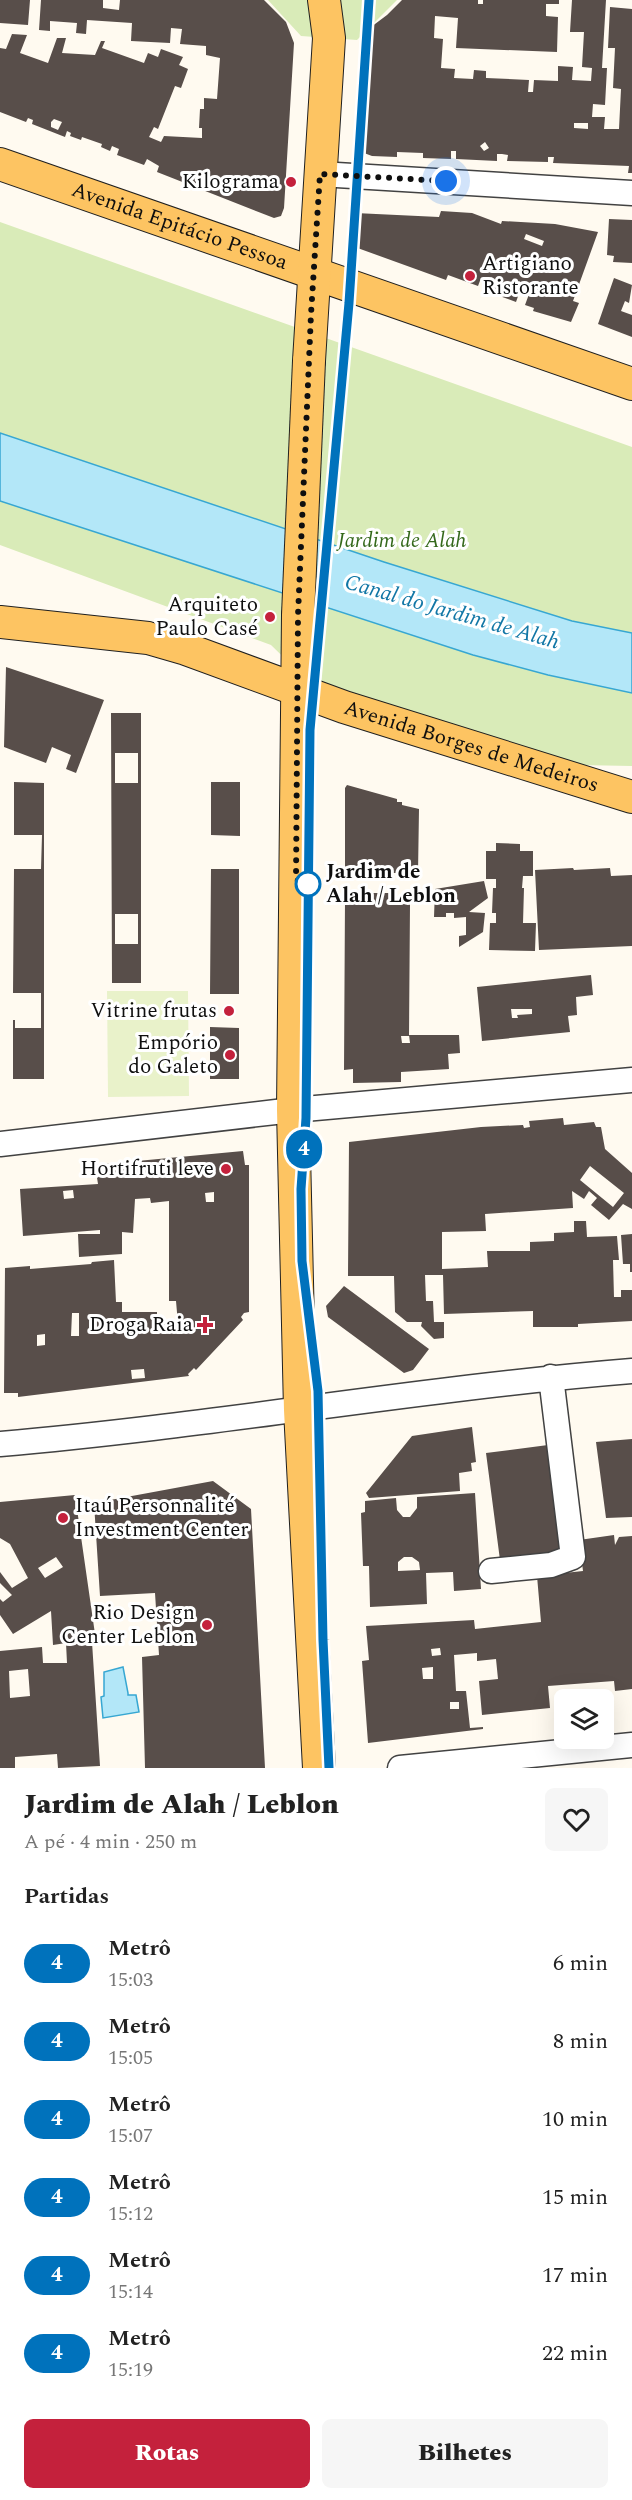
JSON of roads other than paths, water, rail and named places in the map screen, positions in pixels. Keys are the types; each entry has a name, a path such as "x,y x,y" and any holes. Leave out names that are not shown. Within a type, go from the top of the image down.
{"main road":[{"path":"324,0 329,38"},
{"path":"319,1768 300,1410 293,1110 298,615 309,361 329,38 339,0"},
{"name":"Avenida Epitácio Pessoa","path":"0,164 632,384"},
{"name":"Avenida Borges de Medeiros","path":"0,622 148,638 298,692 632,797"}],"street":[{"path":"320,174 632,193"},
{"path":"0,1144 293,1110 632,1080"},
{"path":"0,1444 300,1410 551,1377 632,1371"},
{"path":"490,1571 551,1565 573,1557 551,1377"},
{"path":"400,1768 632,1745"}],"water":[{"name":"Canal do Jardim de Alah","path":"0,433 384,562 572,621 632,633 632,693 548,675 473,655 0,501"},
{"path":"123,1667 128,1695 136,1695 139,1712 103,1718 101,1697 104,1696 104,1672"}],"metro line":[{"name":"4","path":"329,1768 323,1640 318,1391 302,1261 301,1189 306,1118 310,730 349,303 369,0"}],"place":[{"name":"Kilograma","path":"291,182"},
{"name":"Artigiano Ristorante","path":"470,276"},
{"name":"Arquiteto Paulo Casé","path":"270,617"},
{"name":"Jardim de Alah / Leblon","path":"308,884"},
{"name":"Vitrine frutas","path":"229,1011"},
{"name":"Empório do Galeto","path":"230,1055"},
{"name":"Hortifruti leve","path":"226,1169"},
{"name":"Droga Raia","path":"205,1325"},
{"name":"Itaú Personnalité Investment Center","path":"63,1518"},
{"name":"Rio Design Center Leblon","path":"207,1625"}],"park label":[{"name":"Jardim de Alah","path":"402,541"}]}
